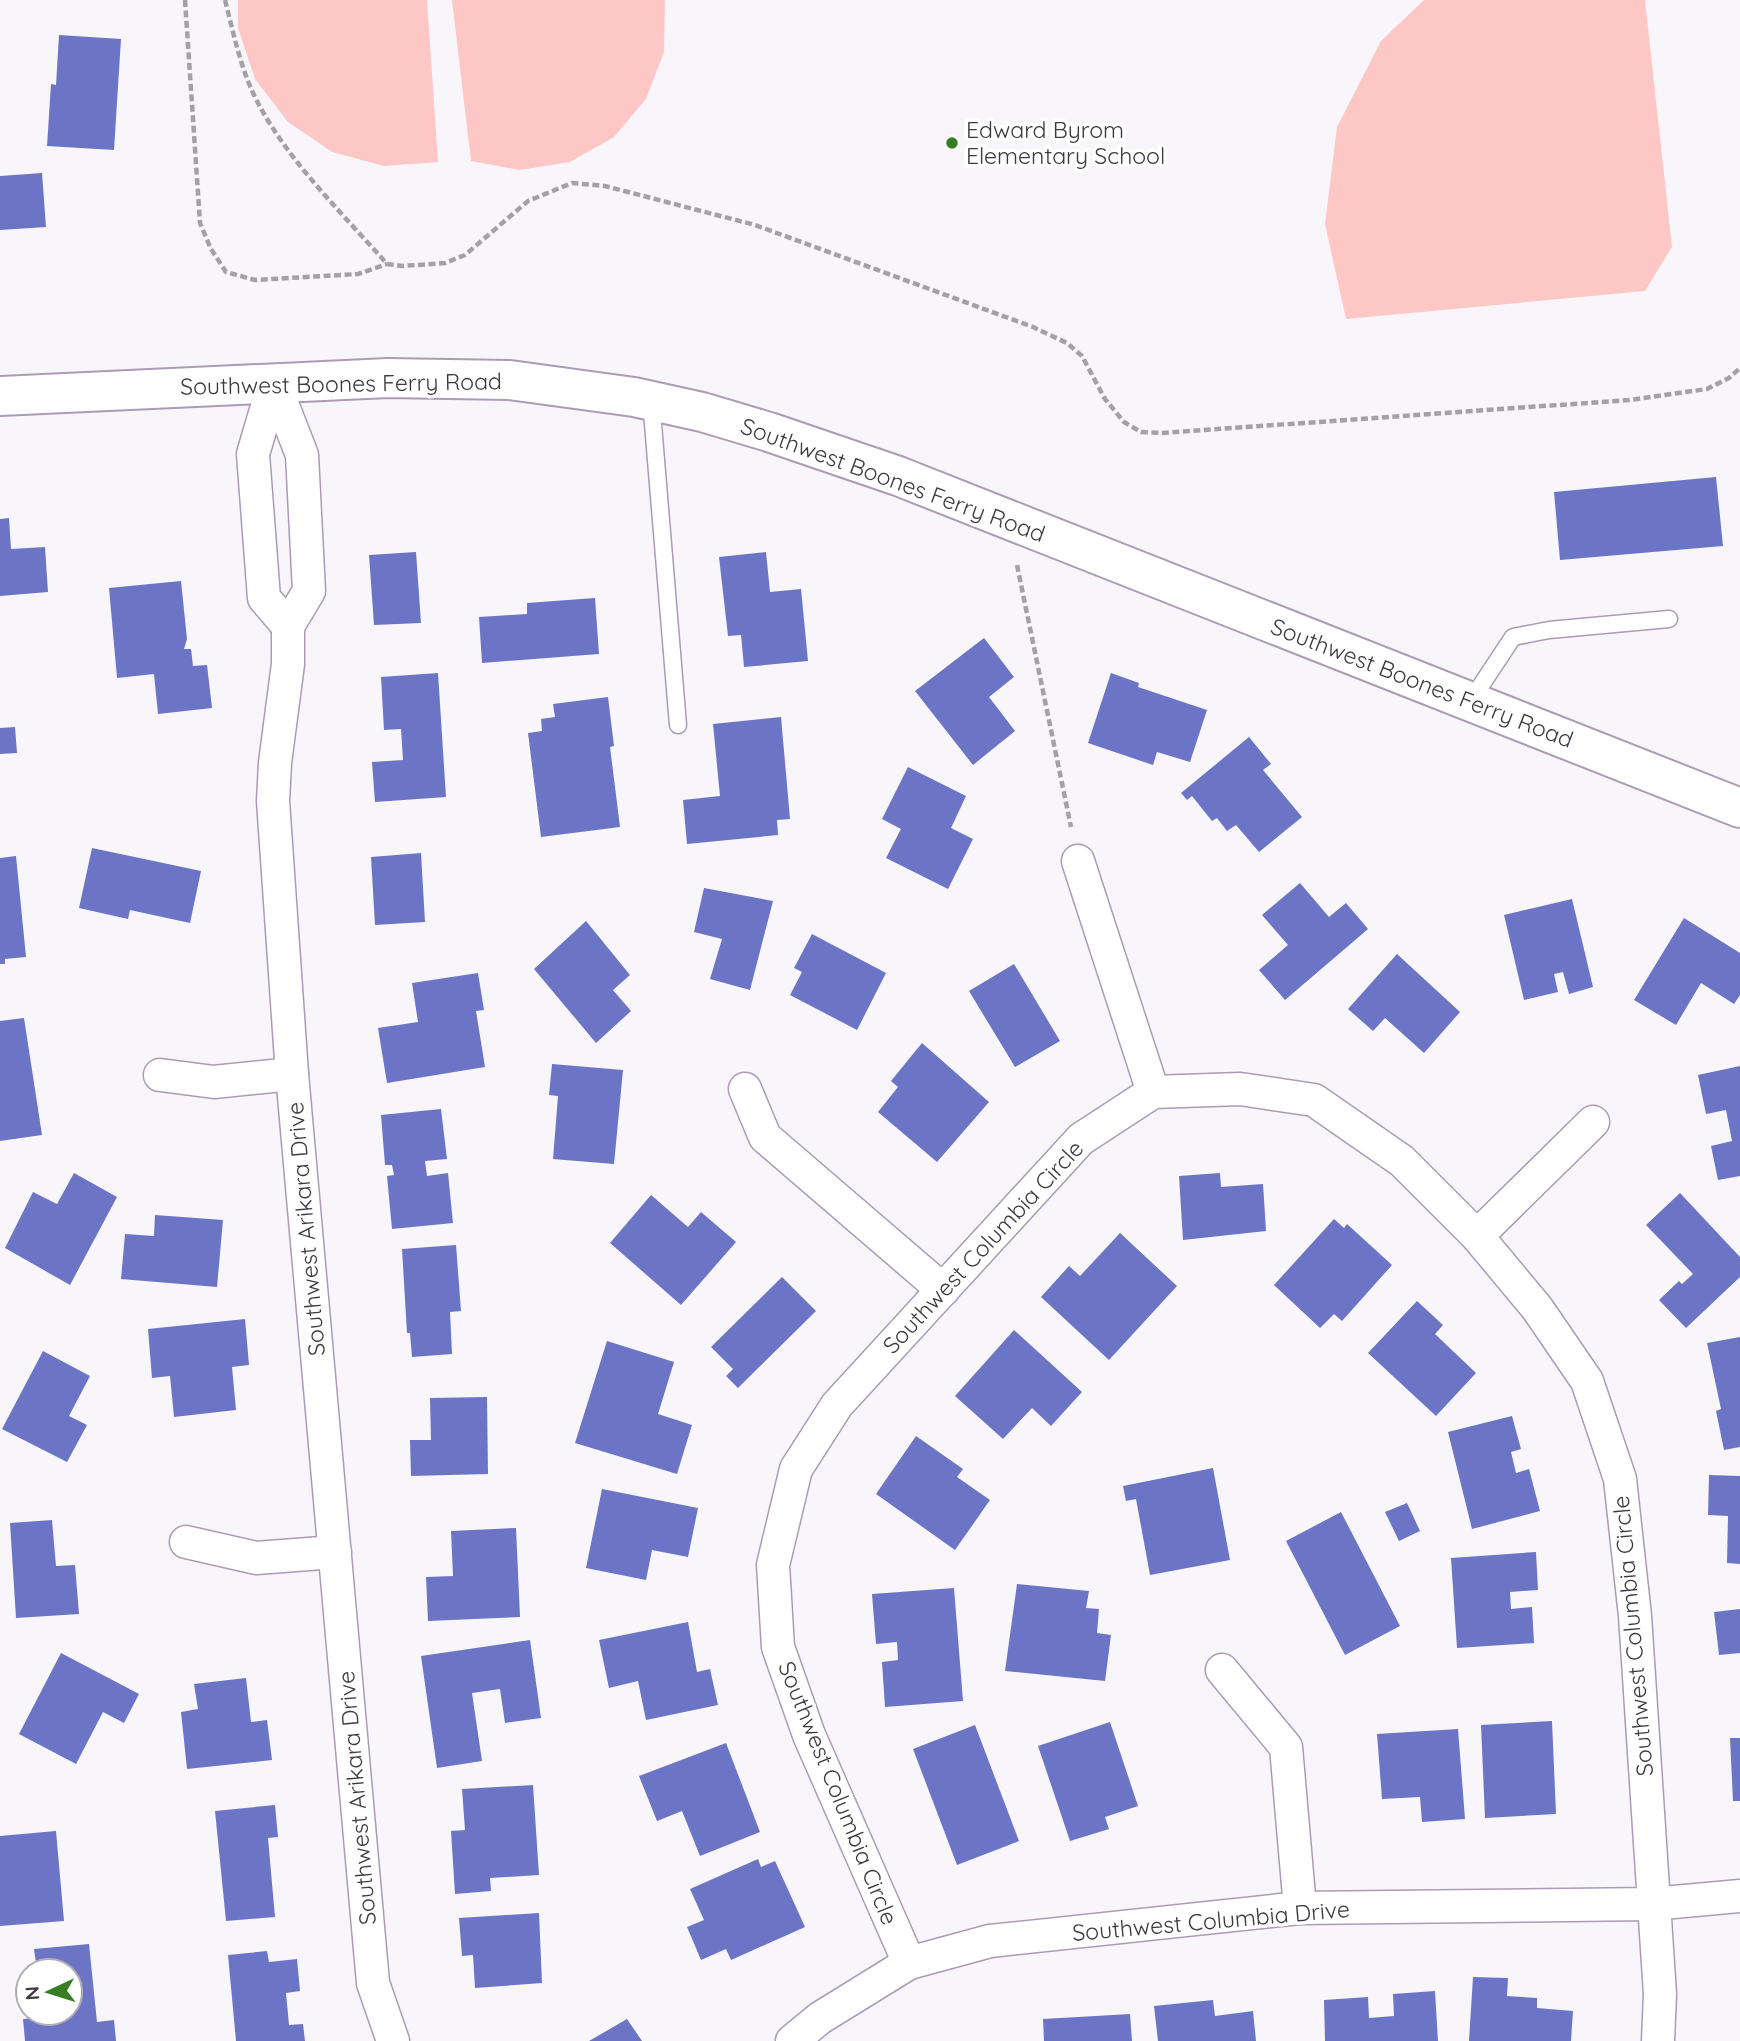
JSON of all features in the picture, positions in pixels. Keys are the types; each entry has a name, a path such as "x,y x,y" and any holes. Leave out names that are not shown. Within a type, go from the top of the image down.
{"main road":[{"name":"Southwest Boones Ferry Road","path":"0,396 387,379 496,379 550,384 651,401 769,432 898,476 1740,808"}],"street":[{"path":"274,383 302,455 309,591 288,626 264,598 253,454 274,383"},
{"name":"Southwest Arikara Drive","path":"288,626 288,664 275,763 273,801 292,1074 373,1983 393,2041"},
{"path":"1078,861 1153,1092"},
{"name":"Southwest Arikara Drive","path":"160,1075 214,1082 292,1074"},
{"path":"745,1089 765,1137 943,1290"},
{"name":"Southwest Columbia Circle","path":"909,1963 809,1735 778,1647 773,1565 796,1468 837,1405 1081,1139 1153,1092 1240,1089 1314,1100 1402,1161 1477,1236 1537,1308 1587,1381 1620,1479 1635,1616 1660,1994 1658,2041"},
{"path":"1477,1236 1593,1122"},
{"path":"186,1542 256,1558 335,1552"},
{"path":"1222,1670 1286,1747 1300,1908"},
{"name":"Southwest Columbia Drive","path":"792,2041 820,2018 909,1963 990,1941 1300,1908 1652,1903 1740,1896"}],"lane":[{"path":"651,401 678,725"},
{"path":"1471,702 1513,637 1549,630 1669,619"}],"path":[{"path":"185,0 201,223 211,249 226,272 255,280 358,274 387,264 402,266 445,263 465,255 528,201 572,183 605,187 755,225 1032,327 1067,343 1082,356 1105,398 1124,422 1141,432 1189,431 1629,400 1707,389 1729,378 1740,368"},
{"path":"225,0 239,56 258,103 288,150 387,264"},
{"path":"1008,520 1078,861"}],"shaded area":[{"path":"238,0 427,0 438,162 384,166 332,152 288,122 255,79 238,28"},
{"path":"452,0 665,0 664,52 646,99 614,137 570,162 520,170 471,161"},
{"path":"1424,0 1645,0 1672,247 1645,291 1346,319 1325,224 1337,127 1381,41"}],"building":[{"path":"59,35 121,39 114,150 47,146 51,84 56,85"},
{"path":"42,173 46,227 0,230 0,176"},
{"path":"1716,477 1723,546 1560,560 1554,492"},
{"path":"9,518 11,549 45,547 48,592 0,596 0,519"},
{"path":"416,552 421,623 374,625 369,555"},
{"path":"766,552 770,592 801,589 808,661 744,667 741,635 728,636 719,557"},
{"path":"181,581 187,639 184,649 191,649 193,666 207,665 212,708 158,714 154,674 117,678 109,588"},
{"path":"595,598 599,654 482,663 479,617 527,614 527,603"},
{"path":"984,638 1014,677 989,697 1015,731 973,765 915,691"},
{"path":"438,673 446,797 375,802 372,762 403,760 401,729 384,730 381,677"},
{"path":"1111,673 1139,683 1138,687 1207,710 1190,762 1157,752 1153,765 1088,743"},
{"path":"608,697 614,746 610,747 620,827 541,837 528,733 542,731 541,719 555,717 553,704"},
{"path":"781,717 790,819 777,820 778,835 687,844 683,800 720,796 713,724"},
{"path":"15,727 17,753 0,754 0,728"},
{"path":"1249,737 1271,764 1263,770 1302,817 1259,852 1236,825 1227,831 1217,818 1212,821 1192,796 1187,800 1181,793"},
{"path":"908,767 966,796 951,828 973,839 948,889 886,858 901,829 882,819"},
{"path":"92,848 201,871 190,923 130,910 128,919 79,908"},
{"path":"421,853 425,922 375,925 371,857"},
{"path":"16,856 26,957 5,959 5,964 0,964 0,858"},
{"path":"1300,883 1329,917 1346,903 1368,929 1285,1000 1259,970 1288,945 1262,915"},
{"path":"704,888 773,901 750,990 710,979 722,939 694,932"},
{"path":"1572,899 1593,987 1569,994 1563,972 1554,974 1558,992 1524,1000 1504,915"},
{"path":"1684,918 1740,953 1740,995 1734,1004 1701,983 1676,1025 1634,1000"},
{"path":"586,921 630,975 613,990 631,1011 596,1043 534,969"},
{"path":"812,934 886,973 857,1030 790,995 802,972 794,968"},
{"path":"1397,954 1460,1012 1424,1053 1385,1018 1373,1031 1348,1009"},
{"path":"1014,964 1060,1041 1015,1067 969,991"},
{"path":"478,973 484,1010 476,1011 485,1067 387,1083 378,1028 418,1022 412,983"},
{"path":"24,1018 42,1135 0,1141 0,1021"},
{"path":"922,1043 989,1102 937,1162 878,1112 898,1087 891,1081"},
{"path":"552,1064 623,1070 614,1164 553,1159 558,1096 549,1095"},
{"path":"1740,1066 1740,1176 1718,1180 1711,1146 1732,1141 1726,1110 1706,1114 1698,1075"},
{"path":"441,1109 447,1159 425,1161 427,1176 448,1173 453,1223 392,1229 387,1176 394,1175 392,1165 385,1165 381,1115"},
{"path":"74,1173 117,1197 70,1285 5,1248 33,1192 57,1204"},
{"path":"1220,1173 1221,1187 1263,1184 1266,1231 1183,1240 1179,1176"},
{"path":"1680,1193 1740,1257 1740,1277 1686,1328 1659,1300 1679,1281 1682,1284 1693,1274 1646,1225"},
{"path":"651,1195 688,1227 701,1212 736,1242 681,1305 610,1243"},
{"path":"155,1215 223,1220 217,1287 121,1279 125,1234 154,1236"},
{"path":"1334,1219 1344,1228 1347,1224 1392,1265 1342,1321 1334,1314 1320,1328 1274,1285"},
{"path":"1120,1233 1177,1286 1109,1360 1041,1297 1069,1266 1080,1276"},
{"path":"456,1245 461,1311 450,1312 452,1354 412,1357 410,1333 407,1333 402,1249"},
{"path":"782,1277 816,1311 738,1388 726,1376 733,1369 711,1347"},
{"path":"1417,1301 1443,1325 1435,1334 1476,1373 1436,1416 1368,1353"},
{"path":"245,1319 249,1365 232,1367 236,1410 174,1417 170,1376 152,1378 148,1329"},
{"path":"1014,1330 1082,1392 1051,1426 1032,1408 1003,1439 955,1396"},
{"path":"1740,1337 1740,1447 1724,1450 1716,1411 1721,1409 1707,1343"},
{"path":"607,1341 674,1362 658,1414 692,1425 677,1474 575,1443"},
{"path":"43,1351 90,1376 69,1416 87,1425 67,1462 2,1429"},
{"path":"487,1397 488,1474 411,1476 410,1440 431,1440 430,1398"},
{"path":"1512,1416 1521,1449 1511,1452 1516,1473 1529,1469 1540,1511 1472,1529 1448,1432"},
{"path":"916,1436 963,1469 957,1477 990,1500 955,1550 876,1494"},
{"path":"1213,1468 1230,1560 1150,1575 1136,1499 1126,1501 1123,1486"},
{"path":"1709,1475 1740,1476 1740,1564 1727,1563 1728,1516 1708,1515"},
{"path":"602,1489 698,1508 688,1557 652,1550 646,1580 586,1568"},
{"path":"1407,1503 1420,1531 1399,1541 1385,1512"},
{"path":"1341,1512 1400,1626 1345,1655 1286,1541"},
{"path":"52,1520 56,1566 75,1565 79,1614 16,1618 10,1523"},
{"path":"516,1528 520,1617 428,1621 426,1577 453,1576 451,1531"},
{"path":"1536,1552 1538,1590 1510,1592 1511,1609 1532,1607 1534,1643 1457,1648 1451,1558"},
{"path":"1017,1584 1089,1591 1086,1608 1099,1609 1097,1633 1111,1635 1105,1681 1005,1671"},
{"path":"954,1588 963,1701 885,1707 882,1662 898,1660 897,1642 876,1644 872,1594"},
{"path":"1740,1609 1740,1653 1719,1655 1714,1612"},
{"path":"688,1622 697,1672 710,1669 718,1705 646,1720 638,1681 609,1688 599,1640"},
{"path":"530,1640 541,1718 505,1723 500,1689 472,1693 482,1761 437,1768 421,1656"},
{"path":"61,1653 139,1694 124,1723 103,1712 76,1764 19,1734"},
{"path":"246,1678 251,1722 267,1720 272,1760 187,1769 181,1712 198,1709 194,1684"},
{"path":"1552,1721 1556,1814 1485,1818 1481,1725"},
{"path":"1110,1722 1138,1806 1105,1817 1109,1829 1070,1841 1038,1746"},
{"path":"975,1725 1019,1841 957,1865 913,1749"},
{"path":"1458,1729 1465,1819 1422,1822 1420,1797 1382,1799 1377,1734"},
{"path":"1730,1738 1740,1738 1740,1801 1733,1801"},
{"path":"726,1743 760,1832 700,1856 682,1811 657,1821 639,1776"},
{"path":"533,1785 539,1875 490,1878 491,1891 455,1894 451,1831 465,1830 462,1789"},
{"path":"275,1805 278,1837 268,1838 275,1917 226,1921 215,1811"},
{"path":"56,1831 64,1921 0,1926 0,1836"},
{"path":"758,1859 761,1867 775,1861 805,1927 731,1960 726,1949 701,1960 687,1927 704,1920 690,1889"},
{"path":"539,1913 542,1983 475,1988 473,1955 462,1956 459,1918"},
{"path":"89,1944 97,2022 114,2020 116,2041 25,2041 24,2027 84,2027 84,1957 35,1957 34,1949"},
{"path":"267,1951 269,1962 297,1959 300,1991 286,1993 289,2025 303,2024 305,2041 236,2041 228,1955"},
{"path":"1473,1977 1508,1978 1507,1996 1537,1998 1537,2008 1573,2011 1571,2041 1469,2041"},
{"path":"1435,1991 1438,2041 1325,2041 1324,2000 1368,1997 1369,2018 1394,2016 1393,1994"},
{"path":"1213,2000 1215,2016 1253,2011 1256,2041 1158,2041 1154,2006"},
{"path":"1130,2014 1132,2041 1044,2041 1043,2019"},
{"path":"627,2019 642,2041 589,2041"}],"place":[{"name":"Edward Byrom Elementary School","path":"952,143"}]}
